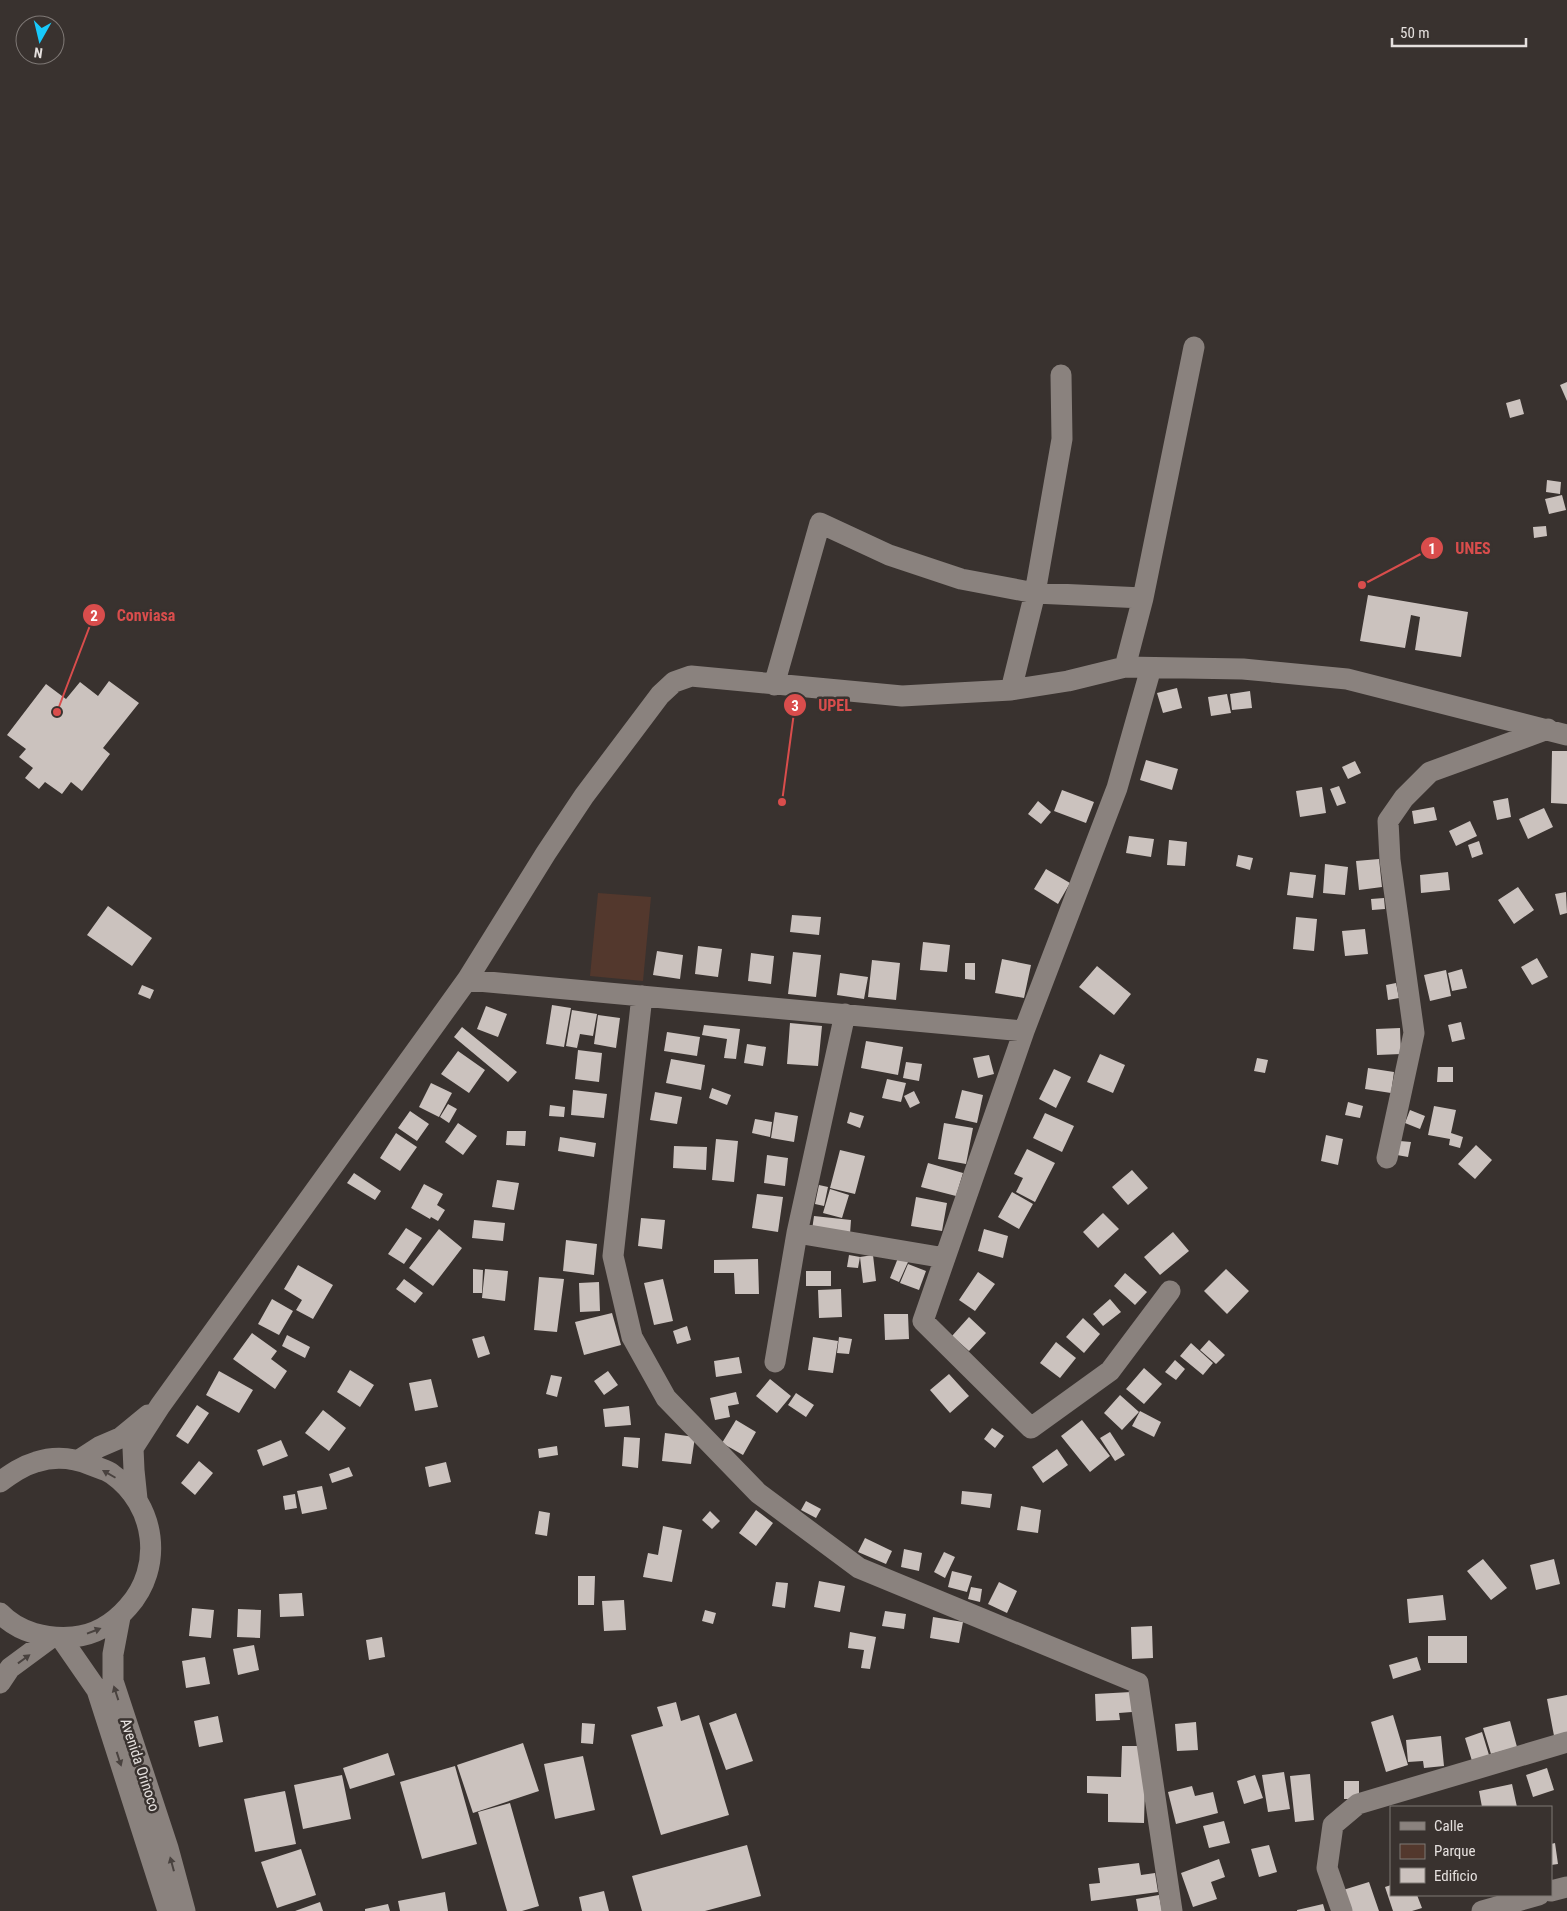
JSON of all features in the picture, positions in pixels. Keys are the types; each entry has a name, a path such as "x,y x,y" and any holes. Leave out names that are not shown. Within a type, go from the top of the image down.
{"street":[{"path":"1125,667 1143,598 1194,347"},
{"path":"1011,690 1035,593 1062,439 1062,375"},
{"path":"774,685 820,523 889,555 952,576 1035,593 1143,598"},
{"path":"0,1614 18,1627 35,1634 57,1637 92,1632 120,1617 137,1597 148,1574 152,1548 148,1523 137,1499 133,1448 160,1406 467,980 546,852 579,804 660,695 674,682 691,676 902,696 1011,690 1068,681 1125,667 1243,669 1347,679 1558,732"},
{"path":"1151,668 1117,788 1024,1031 923,1321 1031,1428 1110,1371 1170,1291"},
{"path":"1387,1158 1414,1033 1390,860 1388,821 1404,798 1430,772 1558,732"},
{"path":"467,980 1024,1031"},
{"path":"642,996 613,1256 632,1337 666,1398 758,1493 859,1568 1138,1683 1172,1911"},
{"path":"775,1362 797,1233 846,1014"},
{"path":"797,1233 945,1258"},
{"path":"79,1460 99,1447 120,1438 160,1406"},
{"path":"0,1482 17,1470 37,1462 58,1458 79,1460 112,1474 137,1499"},
{"name":"Avenida Orinoco","path":"120,1617 113,1654 113,1681 168,1848 185,1911"},
{"path":"0,1684 10,1668 57,1637"},
{"name":"Avenida Orinoco","path":"57,1637 97,1690 168,1911"},
{"path":"1342,1911 1327,1868 1333,1825 1358,1804 1567,1742"},
{"path":"1552,1891 1567,1886"},
{"path":"1482,1911 1534,1896"}],"green space":[{"path":"598,893 651,897 643,981 590,976"}],"building":[{"path":"1567,382 1567,401 1560,385"},
{"path":"1520,399 1524,414 1510,418 1506,403"},
{"path":"1547,480 1561,482 1560,494 1546,492"},
{"path":"1562,495 1566,510 1549,514 1545,499"},
{"path":"1546,526 1547,536 1534,538 1533,527"},
{"path":"1368,595 1468,612 1461,657 1415,650 1420,617 1411,615 1405,648 1360,641"},
{"path":"109,681 139,703 103,748 110,754 82,791 71,782 62,794 45,782 39,789 25,778 33,768 19,757 26,749 7,735 46,684 66,699 80,682 98,696"},
{"path":"1177,688 1182,708 1163,713 1157,693"},
{"path":"1250,691 1252,708 1232,710 1230,694"},
{"path":"1227,694 1231,713 1211,716 1208,697"},
{"path":"1552,751 1567,751 1567,804 1551,803"},
{"path":"1146,760 1178,769 1172,790 1140,780"},
{"path":"1355,761 1361,773 1348,779 1342,767"},
{"path":"1339,786 1346,803 1337,806 1330,789"},
{"path":"1322,787 1326,813 1300,817 1296,791"},
{"path":"1062,790 1094,802 1086,823 1054,811"},
{"path":"1508,798 1511,817 1497,820 1493,801"},
{"path":"1038,801 1051,812 1041,824 1028,814"},
{"path":"1434,807 1437,820 1414,824 1412,811"},
{"path":"1544,808 1553,827 1528,839 1519,819"},
{"path":"1470,821 1477,836 1456,846 1449,831"},
{"path":"1129,836 1154,839 1151,857 1126,853"},
{"path":"1169,840 1187,842 1185,866 1167,865"},
{"path":"1479,841 1483,854 1472,858 1468,845"},
{"path":"1238,855 1253,858 1250,870 1236,866"},
{"path":"1379,859 1382,887 1359,890 1356,861"},
{"path":"1325,864 1348,867 1345,895 1323,893"},
{"path":"1046,869 1070,883 1058,904 1034,889"},
{"path":"1290,872 1316,875 1313,898 1287,895"},
{"path":"1448,872 1450,890 1421,893 1420,875"},
{"path":"1518,887 1534,910 1514,924 1498,900"},
{"path":"1566,892 1567,913 1560,915 1555,894"},
{"path":"1384,898 1385,909 1372,910 1371,899"},
{"path":"108,906 152,938 132,966 87,935"},
{"path":"792,915 821,917 819,935 790,932"},
{"path":"1296,917 1317,919 1314,951 1293,949"},
{"path":"1365,929 1368,954 1345,956 1342,931"},
{"path":"923,942 950,945 947,972 920,970"},
{"path":"698,946 722,949 718,977 695,974"},
{"path":"657,951 683,955 680,979 653,975"},
{"path":"793,952 821,955 816,997 788,994"},
{"path":"751,953 774,956 771,984 748,981"},
{"path":"1537,958 1548,977 1532,985 1521,967"},
{"path":"1002,959 1031,965 1024,998 995,993"},
{"path":"872,960 900,963 896,1000 868,997"},
{"path":"965,963 975,963 975,980 965,979"},
{"path":"1097,966 1131,994 1114,1015 1079,987"},
{"path":"1462,969 1467,988 1452,991 1448,973"},
{"path":"1446,970 1451,996 1430,1001 1424,975"},
{"path":"840,973 868,977 864,999 837,995"},
{"path":"1396,983 1399,998 1388,1000 1386,985"},
{"path":"142,985 154,990 150,999 138,994"},
{"path":"552,1005 571,1008 564,1047 546,1044"},
{"path":"486,1006 507,1014 498,1037 477,1029"},
{"path":"572,1010 597,1014 593,1036 580,1034 577,1048 566,1046"},
{"path":"598,1015 620,1018 616,1048 594,1044"},
{"path":"1461,1022 1465,1039 1452,1042 1448,1025"},
{"path":"790,1023 822,1026 818,1066 787,1064"},
{"path":"704,1025 740,1029 736,1059 724,1058 727,1039 702,1035"},
{"path":"462,1027 517,1072 508,1082 454,1037"},
{"path":"1400,1028 1401,1054 1377,1055 1376,1029"},
{"path":"667,1032 700,1037 697,1056 664,1051"},
{"path":"866,1041 903,1047 898,1075 861,1068"},
{"path":"747,1044 766,1047 763,1066 744,1063"},
{"path":"578,1050 602,1053 599,1082 575,1079"},
{"path":"458,1051 485,1070 469,1093 441,1074"},
{"path":"1100,1054 1125,1065 1113,1093 1087,1082"},
{"path":"989,1055 994,1074 978,1078 973,1058"},
{"path":"1257,1058 1268,1060 1265,1073 1254,1071"},
{"path":"671,1059 705,1065 701,1090 666,1083"},
{"path":"906,1062 922,1064 919,1081 903,1078"},
{"path":"1438,1067 1453,1067 1453,1082 1437,1082"},
{"path":"1368,1068 1394,1072 1391,1093 1365,1089"},
{"path":"1054,1069 1071,1077 1056,1108 1039,1099"},
{"path":"887,1079 906,1083 901,1102 882,1098"},
{"path":"431,1083 452,1093 439,1117 419,1107"},
{"path":"712,1088 731,1095 727,1105 709,1098"},
{"path":"573,1090 607,1094 604,1118 571,1115"},
{"path":"962,1090 983,1095 977,1123 955,1118"},
{"path":"914,1091 920,1103 910,1108 904,1096"},
{"path":"655,1092 682,1097 677,1124 650,1120"},
{"path":"1348,1102 1363,1106 1360,1118 1345,1115"},
{"path":"448,1104 457,1109 449,1123 440,1117"},
{"path":"550,1105 565,1107 564,1117 549,1116"},
{"path":"1434,1106 1456,1110 1451,1133 1463,1137 1460,1148 1449,1145 1450,1139 1428,1135"},
{"path":"1410,1110 1425,1116 1420,1129 1405,1123"},
{"path":"410,1111 429,1124 417,1141 398,1128"},
{"path":"775,1112 798,1116 794,1142 771,1138"},
{"path":"850,1112 864,1116 860,1128 847,1123"},
{"path":"1045,1113 1074,1126 1062,1152 1033,1138"},
{"path":"755,1119 772,1122 770,1137 752,1133"},
{"path":"458,1123 477,1136 463,1155 445,1142"},
{"path":"944,1123 973,1128 966,1164 938,1159"},
{"path":"507,1131 526,1131 525,1146 506,1145"},
{"path":"396,1133 417,1147 400,1171 380,1158"},
{"path":"1326,1135 1343,1139 1338,1165 1321,1161"},
{"path":"560,1137 596,1143 594,1157 558,1151"},
{"path":"716,1139 738,1141 734,1182 712,1180"},
{"path":"1400,1141 1411,1142 1408,1157 1397,1155"},
{"path":"1476,1145 1492,1160 1475,1179 1458,1164"},
{"path":"674,1146 707,1147 706,1170 673,1168"},
{"path":"1027,1149 1055,1163 1035,1202 1016,1192 1023,1178 1014,1174"},
{"path":"840,1150 865,1156 855,1194 830,1188"},
{"path":"767,1155 788,1158 785,1186 764,1183"},
{"path":"928,1163 963,1173 956,1196 921,1187"},
{"path":"1132,1170 1148,1188 1128,1205 1112,1187"},
{"path":"354,1173 381,1191 375,1200 347,1183"},
{"path":"497,1180 519,1183 514,1210 492,1207"},
{"path":"424,1184 443,1194 437,1205 445,1210 438,1221 431,1217 430,1219 411,1208"},
{"path":"819,1185 828,1187 824,1206 815,1204"},
{"path":"830,1189 849,1195 842,1218 823,1213"},
{"path":"1012,1192 1033,1204 1019,1229 998,1217"},
{"path":"757,1194 783,1197 778,1232 752,1228"},
{"path":"916,1197 947,1203 942,1231 911,1226"},
{"path":"1103,1213 1119,1229 1098,1248 1083,1232"},
{"path":"814,1216 851,1220 850,1234 812,1230"},
{"path":"641,1218 665,1220 662,1249 638,1246"},
{"path":"474,1220 505,1223 503,1241 472,1238"},
{"path":"406,1228 422,1238 404,1264 388,1254"},
{"path":"439,1229 462,1248 433,1286 409,1268"},
{"path":"984,1229 1008,1236 1003,1258 978,1251"},
{"path":"1173,1232 1189,1251 1160,1275 1144,1257"},
{"path":"566,1240 597,1244 594,1275 563,1271"},
{"path":"849,1255 860,1257 858,1268 847,1267"},
{"path":"873,1255 876,1281 863,1283 860,1257"},
{"path":"898,1258 908,1262 899,1282 890,1278"},
{"path":"758,1259 759,1294 735,1294 734,1273 714,1273 714,1260"},
{"path":"908,1264 926,1271 919,1290 900,1283"},
{"path":"298,1265 333,1285 313,1319 296,1310 302,1300 284,1289"},
{"path":"473,1269 483,1270 482,1293 473,1293"},
{"path":"485,1269 508,1271 505,1301 482,1298"},
{"path":"1226,1269 1249,1291 1227,1314 1204,1291"},
{"path":"806,1271 831,1271 831,1286 806,1286"},
{"path":"978,1272 995,1284 975,1311 959,1300"},
{"path":"1125,1273 1147,1292 1135,1305 1114,1286"},
{"path":"539,1277 564,1279 557,1332 534,1330"},
{"path":"404,1279 423,1293 415,1303 396,1289"},
{"path":"663,1279 673,1321 654,1325 644,1283"},
{"path":"599,1282 600,1311 580,1312 579,1283"},
{"path":"841,1289 842,1317 819,1318 818,1290"},
{"path":"272,1299 293,1311 279,1335 258,1324"},
{"path":"1110,1299 1121,1312 1103,1326 1093,1314"},
{"path":"612,1313 621,1345 584,1355 575,1322"},
{"path":"884,1314 908,1314 909,1339 885,1340"},
{"path":"969,1317 986,1333 969,1351 952,1336"},
{"path":"1083,1318 1100,1334 1084,1353 1066,1337"},
{"path":"687,1326 691,1340 677,1344 673,1331"},
{"path":"252,1333 277,1351 271,1359 287,1371 275,1389 233,1359"},
{"path":"287,1335 310,1347 305,1358 282,1346"},
{"path":"484,1336 490,1354 478,1358 472,1339"},
{"path":"813,1337 838,1341 833,1373 808,1370"},
{"path":"839,1337 852,1339 849,1354 837,1353"},
{"path":"1209,1340 1225,1355 1216,1364 1200,1350"},
{"path":"1056,1342 1076,1358 1060,1378 1040,1363"},
{"path":"1191,1343 1213,1363 1203,1375 1180,1356"},
{"path":"739,1357 742,1373 716,1377 714,1361"},
{"path":"1175,1360 1185,1369 1176,1380 1165,1372"},
{"path":"1144,1368 1162,1384 1144,1404 1126,1389"},
{"path":"350,1370 374,1385 360,1407 337,1392"},
{"path":"219,1371 253,1390 239,1413 206,1395"},
{"path":"608,1371 618,1385 604,1395 594,1381"},
{"path":"949,1374 969,1396 950,1413 930,1390"},
{"path":"551,1375 562,1377 557,1397 546,1394"},
{"path":"431,1379 438,1407 415,1411 409,1383"},
{"path":"770,1379 791,1396 777,1413 756,1396"},
{"path":"736,1392 739,1404 728,1406 730,1417 715,1420 710,1398"},
{"path":"796,1393 814,1405 806,1417 788,1405"},
{"path":"1120,1395 1139,1412 1122,1430 1104,1413"},
{"path":"197,1405 209,1413 188,1444 176,1436"},
{"path":"629,1406 631,1425 605,1427 603,1409"},
{"path":"323,1410 346,1428 329,1451 305,1433"},
{"path":"1140,1411 1161,1422 1154,1437 1132,1426"},
{"path":"736,1420 756,1432 743,1455 722,1443"},
{"path":"1082,1420 1110,1456 1090,1472 1061,1436"},
{"path":"992,1428 1004,1436 995,1448 984,1439"},
{"path":"1110,1432 1125,1455 1115,1461 1100,1438"},
{"path":"665,1433 695,1437 691,1464 662,1461"},
{"path":"624,1437 640,1438 638,1468 622,1466"},
{"path":"281,1440 288,1456 263,1466 257,1450"},
{"path":"557,1446 558,1455 539,1458 538,1449"},
{"path":"1057,1449 1068,1465 1043,1483 1032,1467"},
{"path":"199,1461 213,1473 195,1495 181,1483"},
{"path":"446,1462 451,1482 429,1487 425,1467"},
{"path":"349,1467 353,1476 332,1483 329,1474"},
{"path":"322,1486 327,1509 302,1514 297,1491"},
{"path":"962,1491 992,1494 990,1508 961,1504"},
{"path":"295,1494 297,1508 285,1510 283,1496"},
{"path":"806,1501 821,1509 816,1518 801,1510"},
{"path":"1021,1506 1041,1510 1038,1533 1017,1530"},
{"path":"756,1510 773,1523 756,1546 739,1533"},
{"path":"539,1511 550,1513 547,1536 535,1534"},
{"path":"710,1511 720,1521 712,1529 702,1520"},
{"path":"663,1526 682,1530 672,1582 643,1577 648,1553 658,1555"},
{"path":"865,1538 892,1551 886,1564 858,1552"},
{"path":"904,1549 922,1553 919,1571 901,1567"},
{"path":"944,1552 955,1557 945,1578 934,1572"},
{"path":"1483,1559 1507,1588 1491,1600 1467,1571"},
{"path":"1554,1559 1560,1584 1536,1590 1530,1565"},
{"path":"952,1571 972,1576 967,1592 948,1587"},
{"path":"578,1576 595,1576 594,1605 578,1605"},
{"path":"819,1581 845,1586 840,1612 814,1607"},
{"path":"776,1582 788,1583 785,1608 772,1606"},
{"path":"999,1582 1017,1591 1007,1613 988,1604"},
{"path":"971,1587 982,1589 980,1602 968,1599"},
{"path":"302,1593 304,1616 280,1617 279,1594"},
{"path":"1443,1595 1446,1620 1409,1623 1407,1599"},
{"path":"624,1600 626,1630 604,1631 602,1601"},
{"path":"192,1608 214,1610 211,1638 189,1636"},
{"path":"238,1609 261,1610 260,1638 237,1637"},
{"path":"705,1610 716,1613 713,1624 702,1621"},
{"path":"885,1611 906,1614 904,1629 882,1626"},
{"path":"933,1617 963,1622 959,1643 930,1638"},
{"path":"1152,1626 1153,1658 1132,1659 1131,1627"},
{"path":"850,1632 876,1637 870,1669 861,1668 864,1650 848,1648"},
{"path":"1428,1636 1467,1636 1467,1663 1428,1663"},
{"path":"382,1637 385,1657 369,1660 366,1640"},
{"path":"254,1645 259,1670 238,1675 233,1649"},
{"path":"205,1657 210,1684 186,1688 182,1661"},
{"path":"1417,1657 1421,1670 1393,1679 1389,1665"},
{"path":"1131,1692 1132,1712 1119,1713 1120,1720 1096,1721 1095,1694"},
{"path":"1567,1695 1567,1738 1555,1741 1547,1699"},
{"path":"676,1702 681,1721 699,1715 729,1815 661,1835 631,1735 663,1726 657,1707"},
{"path":"736,1713 753,1761 726,1770 709,1723"},
{"path":"1393,1715 1408,1765 1386,1772 1371,1722"},
{"path":"218,1716 223,1742 199,1747 194,1721"},
{"path":"1510,1721 1517,1747 1491,1754 1483,1728"},
{"path":"1196,1722 1198,1750 1177,1751 1175,1724"},
{"path":"582,1723 595,1724 593,1744 581,1743"},
{"path":"1482,1732 1489,1755 1472,1761 1465,1738"},
{"path":"1441,1736 1444,1766 1424,1768 1423,1761 1408,1762 1406,1740"},
{"path":"523,1743 539,1791 473,1813 457,1765"},
{"path":"1122,1746 1146,1746 1144,1823 1108,1822 1108,1794 1087,1793 1087,1776 1121,1777"},
{"path":"388,1753 395,1775 350,1789 343,1768"},
{"path":"583,1756 595,1810 555,1819 544,1764"},
{"path":"455,1766 477,1844 422,1859 400,1782"},
{"path":"1547,1768 1554,1790 1533,1797 1526,1775"},
{"path":"1284,1772 1290,1809 1268,1812 1262,1775"},
{"path":"1310,1774 1314,1820 1295,1822 1290,1776"},
{"path":"342,1775 351,1819 303,1829 294,1785"},
{"path":"1255,1775 1263,1798 1244,1804 1237,1781"},
{"path":"1344,1781 1359,1781 1359,1799 1344,1799"},
{"path":"1512,1784 1517,1806 1482,1806 1479,1791"},
{"path":"1192,1786 1195,1796 1213,1792 1218,1813 1176,1824 1168,1792"},
{"path":"285,1791 296,1844 255,1852 244,1799"},
{"path":"510,1803 539,1906 522,1911 507,1911 478,1812"},
{"path":"1224,1821 1230,1843 1209,1848 1203,1826"},
{"path":"1555,1843 1558,1864 1552,1865 1552,1844"},
{"path":"747,1845 761,1896 705,1911 642,1911 632,1876"},
{"path":"1269,1845 1277,1872 1259,1877 1251,1849"},
{"path":"301,1849 316,1895 277,1908 261,1862"},
{"path":"1219,1859 1225,1877 1211,1882 1217,1899 1193,1907 1181,1873"},
{"path":"1139,1863 1141,1875 1155,1873 1158,1892 1091,1901 1089,1884 1100,1883 1098,1868"},
{"path":"1369,1882 1379,1911 1349,1911 1343,1890"},
{"path":"1390,1885 1390,1896 1417,1896 1422,1908 1412,1911 1393,1911 1385,1887"},
{"path":"604,1891 609,1911 582,1911 579,1897"},
{"path":"445,1892 448,1911 400,1911 398,1901"},
{"path":"1159,1895 1162,1911 1138,1911 1136,1899"},
{"path":"320,1902 323,1911 295,1911"},
{"path":"388,1904 390,1911 365,1911 365,1909"},
{"path":"1323,1904 1325,1911 1297,1911 1297,1910"}],"place":[{"name":"UNES","path":"1362,585"},
{"name":"Conviasa","path":"57,712"},
{"name":"UPEL","path":"782,802"}]}
